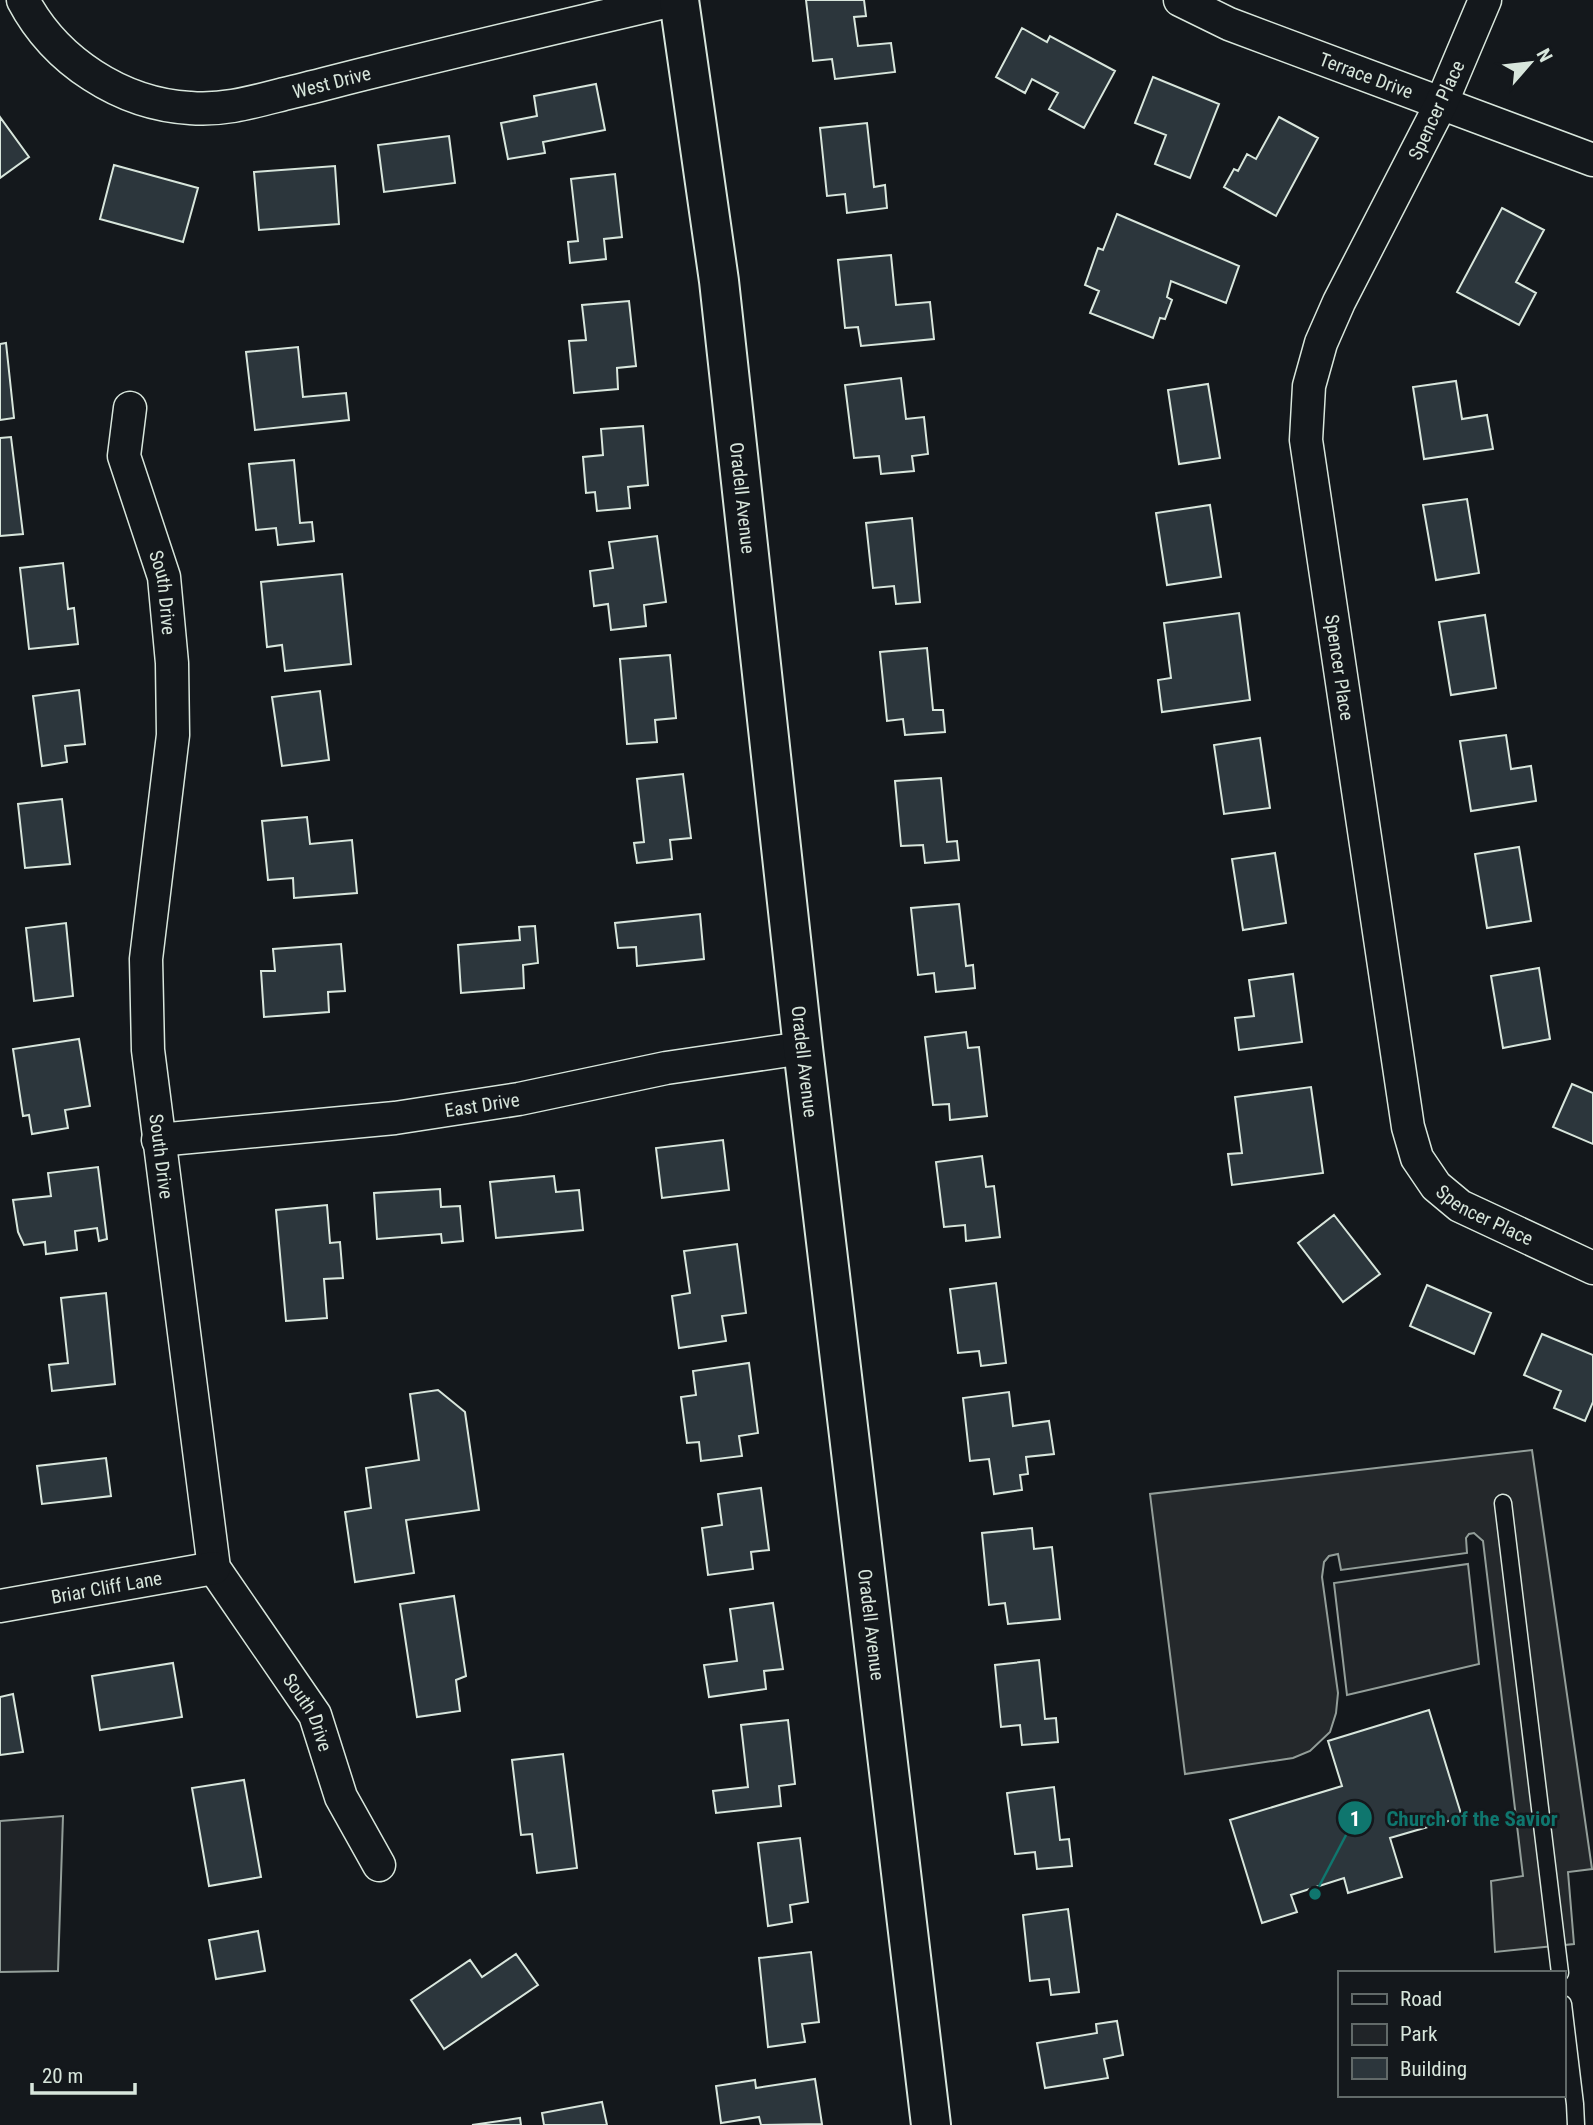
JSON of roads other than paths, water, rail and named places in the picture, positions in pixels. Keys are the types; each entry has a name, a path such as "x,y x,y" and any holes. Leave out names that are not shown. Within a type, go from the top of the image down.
{"main road":[{"name":"Oradell Avenue","path":"679,0 722,307 803,1048 931,2125"}],"street":[{"name":"West Drive","path":"23,0 47,36 72,61 105,83 147,101 190,108 233,107 673,0"},
{"name":"Terrace Drive","path":"1180,0 1229,24 1593,160"},
{"name":"Spencer Place","path":"1485,0 1441,104 1339,302 1321,343 1309,386 1306,440 1408,1127 1417,1158 1436,1186 1460,1206 1593,1268"},
{"name":"South Drive","path":"130,408 124,456 164,576 172,663 173,735 146,959 148,1050 214,1568 314,1715 341,1797 379,1864"},
{"name":"East Drive","path":"158,1140 395,1118 519,1099 666,1069 803,1048"},
{"name":"Briar Cliff Lane","path":"0,1606 214,1568"}],"lane":[{"path":"1503,1503 1559,1971"},
{"path":"1565,2021 1576,2125"}],"place":[{"name":"Church of the Savior","path":"1315,1894"}]}
